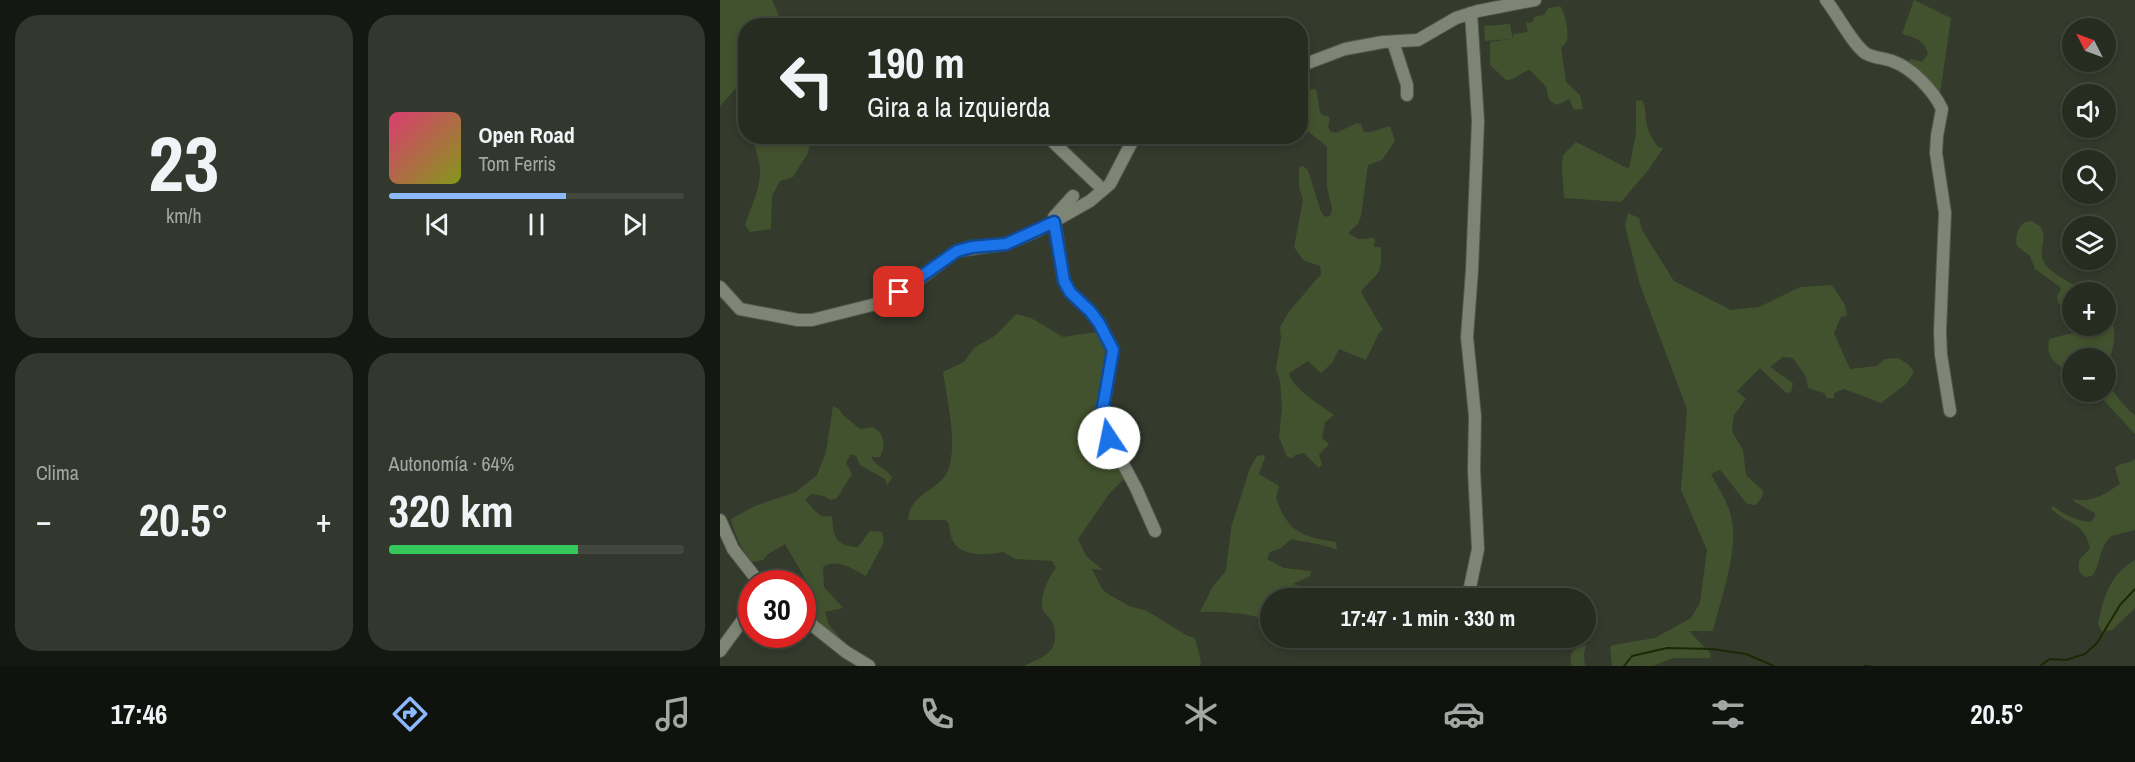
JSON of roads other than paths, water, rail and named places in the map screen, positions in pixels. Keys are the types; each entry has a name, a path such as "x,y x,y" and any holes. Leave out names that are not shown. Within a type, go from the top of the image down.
{"street":[{"path":"1308,63 1345,49 1419,40 1456,18 1535,0"},
{"path":"1826,0 1859,47 1867,54 1893,62 1912,72 1934,96 1942,109 1936,136 1936,153 1945,213 1940,332 1950,411"},
{"path":"1470,588 1478,549 1474,470 1475,416 1467,337 1478,121 1471,13"},
{"path":"1393,42 1407,84 1407,95"},
{"path":"1055,144 1097,184"},
{"path":"720,288 740,309 798,320 812,320 880,303 916,282 957,251 972,247 1006,244 1054,222 1090,201 1110,184 1131,144"},
{"path":"1073,196 1054,217 1064,281 1070,292 1095,317 1113,350 1104,395 1104,423 1115,453 1136,488 1155,531"},
{"path":"720,520 722,535 749,570"},
{"path":"720,651 738,626"},
{"path":"816,628 846,652 869,666"}],"waterway":[{"path":"2040,666 2050,659 2066,660 2085,654 2097,643 2120,605 2135,589"},
{"path":"1624,666 1632,656 1667,648 1712,649 1746,654 1774,666"},
{"path":"1864,666 1870,666"}]}
